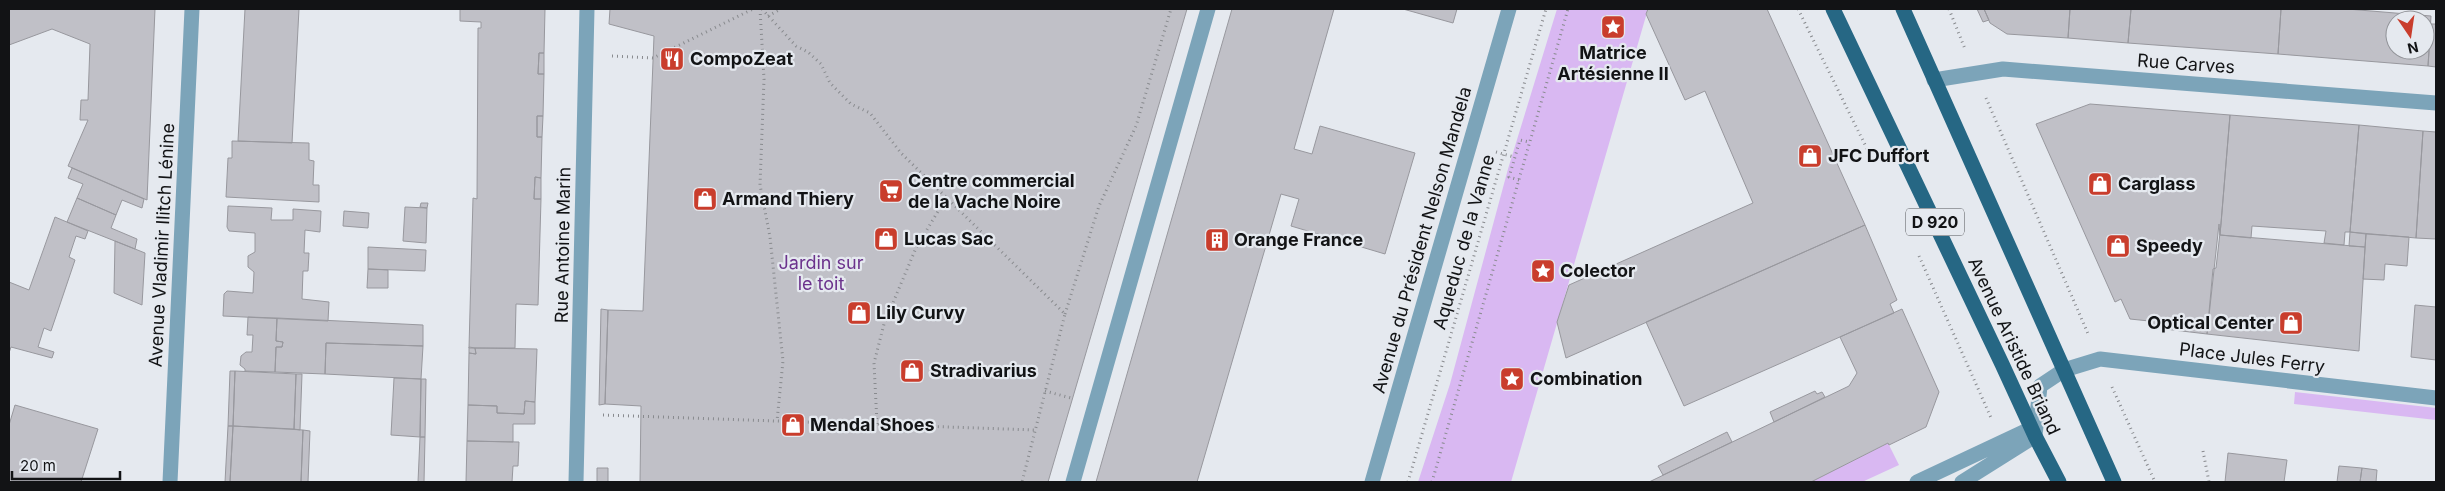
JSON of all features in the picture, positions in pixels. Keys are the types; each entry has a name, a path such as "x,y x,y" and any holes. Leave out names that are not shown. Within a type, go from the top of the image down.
{"main road":[{"name":"Avenue Aristide Briand","path":"1833,9 2058,482"},
{"name":"Avenue Aristide Briand","path":"1903,9 2114,482"}],"street":[{"name":"Avenue Vladimir Ilitch Lénine","path":"170,482 192,9"},
{"name":"Rue Antoine Marin","path":"576,482 587,9"},
{"path":"1073,482 1208,9"},
{"name":"Avenue du Président Nelson Mandela","path":"1372,482 1509,9"},
{"name":"Rue Carves","path":"1934,80 2003,69 2436,103"},
{"name":"Place Jules Ferry","path":"2033,432 2040,386 2064,370 2100,359 2436,398"},
{"path":"1917,482 2001,442 2033,432"},
{"path":"1962,482 2033,432"}],"path":[{"path":"612,56 653,58 753,9"},
{"path":"761,9 796,46 808,52 821,64 830,82 851,104 870,113 901,153 1065,314"},
{"path":"761,9 764,79 760,185 770,236 782,361 777,421"},
{"path":"768,16 780,9"},
{"path":"1022,482 1065,314 1099,206 1136,126 1171,9"},
{"name":"Aqueduc de la Vanne","path":"1408,482 1546,9"},
{"name":"Aqueduc de la Vanne","path":"1432,482 1568,9"},
{"path":"1798,9 1876,167"},
{"path":"1949,9 1975,74 2155,482"},
{"path":"1519,180 1509,177 1514,158 1520,140 1530,142"},
{"path":"1493,151 1514,158"},
{"path":"877,424 874,362 884,324 916,248 946,198"},
{"path":"1914,247 2001,442"},
{"path":"1045,391 1073,399"},
{"path":"604,415 1035,430"},
{"path":"2203,451 2209,482"}],"shaded area":[{"path":"1557,9 1648,9 1511,482 1418,482 1450,384 1508,169"},
{"path":"2295,392 2436,408 2436,420 2294,404"},
{"path":"1888,443 1899,465 1862,482 1811,482"}],"building":[{"path":"9,9 155,9 147,200 68,166 88,120 80,120 81,100 88,100 90,44 52,29 9,45"},
{"path":"245,9 299,9 292,143 238,141"},
{"path":"460,9 545,9 544,53 539,53 538,74 544,74 543,116 537,116 537,137 542,137 541,178 535,177 534,199 541,199 538,305 516,304 515,348 469,348 473,198 477,199 478,28 481,28 481,22 460,21"},
{"name":"Jardin sur le toit","path":"610,9 1187,9 1048,482 640,482 641,406 605,404 608,310 643,311 654,36 609,24"},
{"name":"Orange France","path":"1232,9 1334,9 1294,149 1312,154 1320,126 1415,153 1385,254 1291,226 1299,199 1281,194 1197,482 1096,482"},
{"path":"1403,9 1457,9 1453,23"},
{"path":"1648,9 1767,9 1865,225 1566,358 1557,322 1569,285 1753,203 1705,91 1685,100 1646,14"},
{"path":"1977,9 1984,9 1989,20 1983,22"},
{"path":"1984,9 2070,9 2068,38 2007,34 1990,23"},
{"path":"2070,9 2131,9 2128,43 2068,38"},
{"path":"2131,9 2281,9 2278,54 2128,43"},
{"path":"2281,9 2347,9 2385,12 2385,60 2428,60 2428,66 2278,54"},
{"path":"2436,24 2436,67 2428,66 2428,60 2435,60"},
{"path":"539,53 544,53 544,74 538,74"},
{"path":"2090,104 2230,115 2221,224 2216,268 2213,269 2207,334 2148,327 2149,321 2130,319 2121,299 2115,302 2036,124"},
{"path":"2230,115 2359,125 2350,232 2345,232 2344,245 2324,243 2326,231 2252,226 2251,238 2220,235"},
{"path":"537,116 543,116 542,137 537,137"},
{"path":"2359,125 2423,131 2416,238 2350,232"},
{"path":"2423,131 2436,132 2436,239 2416,238"},
{"path":"232,141 309,143 309,160 314,161 313,185 319,185 319,202 226,197 228,158 232,158"},
{"path":"72,168 144,199 142,208 122,200 116,215 77,198 83,184 68,178"},
{"path":"535,177 541,178 541,199 534,199"},
{"path":"77,198 116,215 111,228 137,239 135,249 67,222"},
{"path":"421,203 428,203 427,208 420,207"},
{"path":"228,206 272,208 271,220 293,220 293,209 321,211 320,232 305,230 304,253 309,253 308,271 303,271 302,299 329,302 328,321 223,316 224,294 227,291 253,293 254,272 248,267 248,256 255,252 255,233 229,231 227,227"},
{"path":"405,207 427,208 426,243 403,241"},
{"path":"344,211 369,213 368,228 343,226"},
{"path":"55,217 88,231 85,239 76,236 69,257 75,260 51,331 44,328 38,347 54,352 52,358 11,347 9,353 9,282 29,290"},
{"path":"2219,224 2220,235 2365,247 2359,351 2207,334"},
{"path":"1865,225 1897,300 1890,304 1894,313 1684,406 1646,322"},
{"path":"2350,232 2366,234 2365,247 2349,246"},
{"path":"2366,234 2409,237 2407,266 2385,264 2384,280 2363,279"},
{"path":"115,241 145,253 142,305 114,293"},
{"path":"368,247 426,250 425,271 368,269"},
{"path":"368,269 388,270 388,288 367,288"},
{"path":"2415,305 2436,307 2436,360 2411,357"},
{"path":"601,309 608,310 605,404 599,405"},
{"path":"1902,309 1939,392 1926,427 1889,445 1888,443 1811,482 1649,482 1849,386 1857,373 1840,337"},
{"path":"248,317 277,318 276,341 283,342 282,347 276,347 275,372 245,371 240,365 241,356 246,352 252,352 253,335 247,335"},
{"path":"277,318 423,325 423,346 326,343 325,374 275,372 276,347 282,347 283,342 276,341"},
{"path":"326,343 423,346 421,379 325,374"},
{"path":"469,347 475,348 476,354 469,353"},
{"path":"475,348 537,349 535,402 525,401 524,414 497,413 497,406 468,405 469,353 476,354"},
{"path":"230,371 235,371 233,426 228,426"},
{"path":"235,371 296,374 294,429 233,426"},
{"path":"296,374 302,374 300,430 294,429"},
{"path":"394,378 421,379 420,437 391,435"},
{"path":"421,379 426,379 425,437 420,437"},
{"path":"1815,391 1817,394 1822,392 1825,397 1774,422 1770,412"},
{"path":"525,401 535,402 535,424 513,424 513,442 467,441 468,405 497,406 497,413 524,414"},
{"path":"15,405 98,429 81,482 9,482 9,425"},
{"path":"228,426 233,426 230,482 225,482"},
{"path":"233,426 303,430 301,482 230,482"},
{"path":"303,430 310,431 308,482 301,482"},
{"path":"1727,432 1732,442 1663,475 1658,466"},
{"path":"420,437 425,437 424,482 418,482"},
{"path":"467,441 519,442 518,466 513,466 512,482 466,482"},
{"path":"2228,453 2287,460 2284,482 2225,482"},
{"path":"2339,466 2362,468 2360,482 2337,482"},
{"path":"597,468 608,468 608,482 597,482"},
{"path":"2362,468 2377,470 2376,482 2360,482"}],"place":[{"name":"Matrice Artésienne II","path":"1613,27"},
{"name":"CompoZeat","path":"672,59"},
{"name":"JFC Duffort","path":"1810,156"},
{"name":"Carglass","path":"2100,184"},
{"name":"Centre commercial de la Vache Noire","path":"891,191"},
{"name":"Armand Thiery","path":"705,199"},
{"name":"Lucas Sac","path":"886,239"},
{"name":"Orange France","path":"1217,240"},
{"name":"Speedy","path":"2118,246"},
{"name":"Colector","path":"1543,271"},
{"name":"Lily Curvy","path":"859,313"},
{"name":"Optical Center","path":"2291,323"},
{"name":"Stradivarius","path":"912,371"},
{"name":"Combination","path":"1512,379"},
{"name":"Mendal Shoes","path":"793,425"}]}
